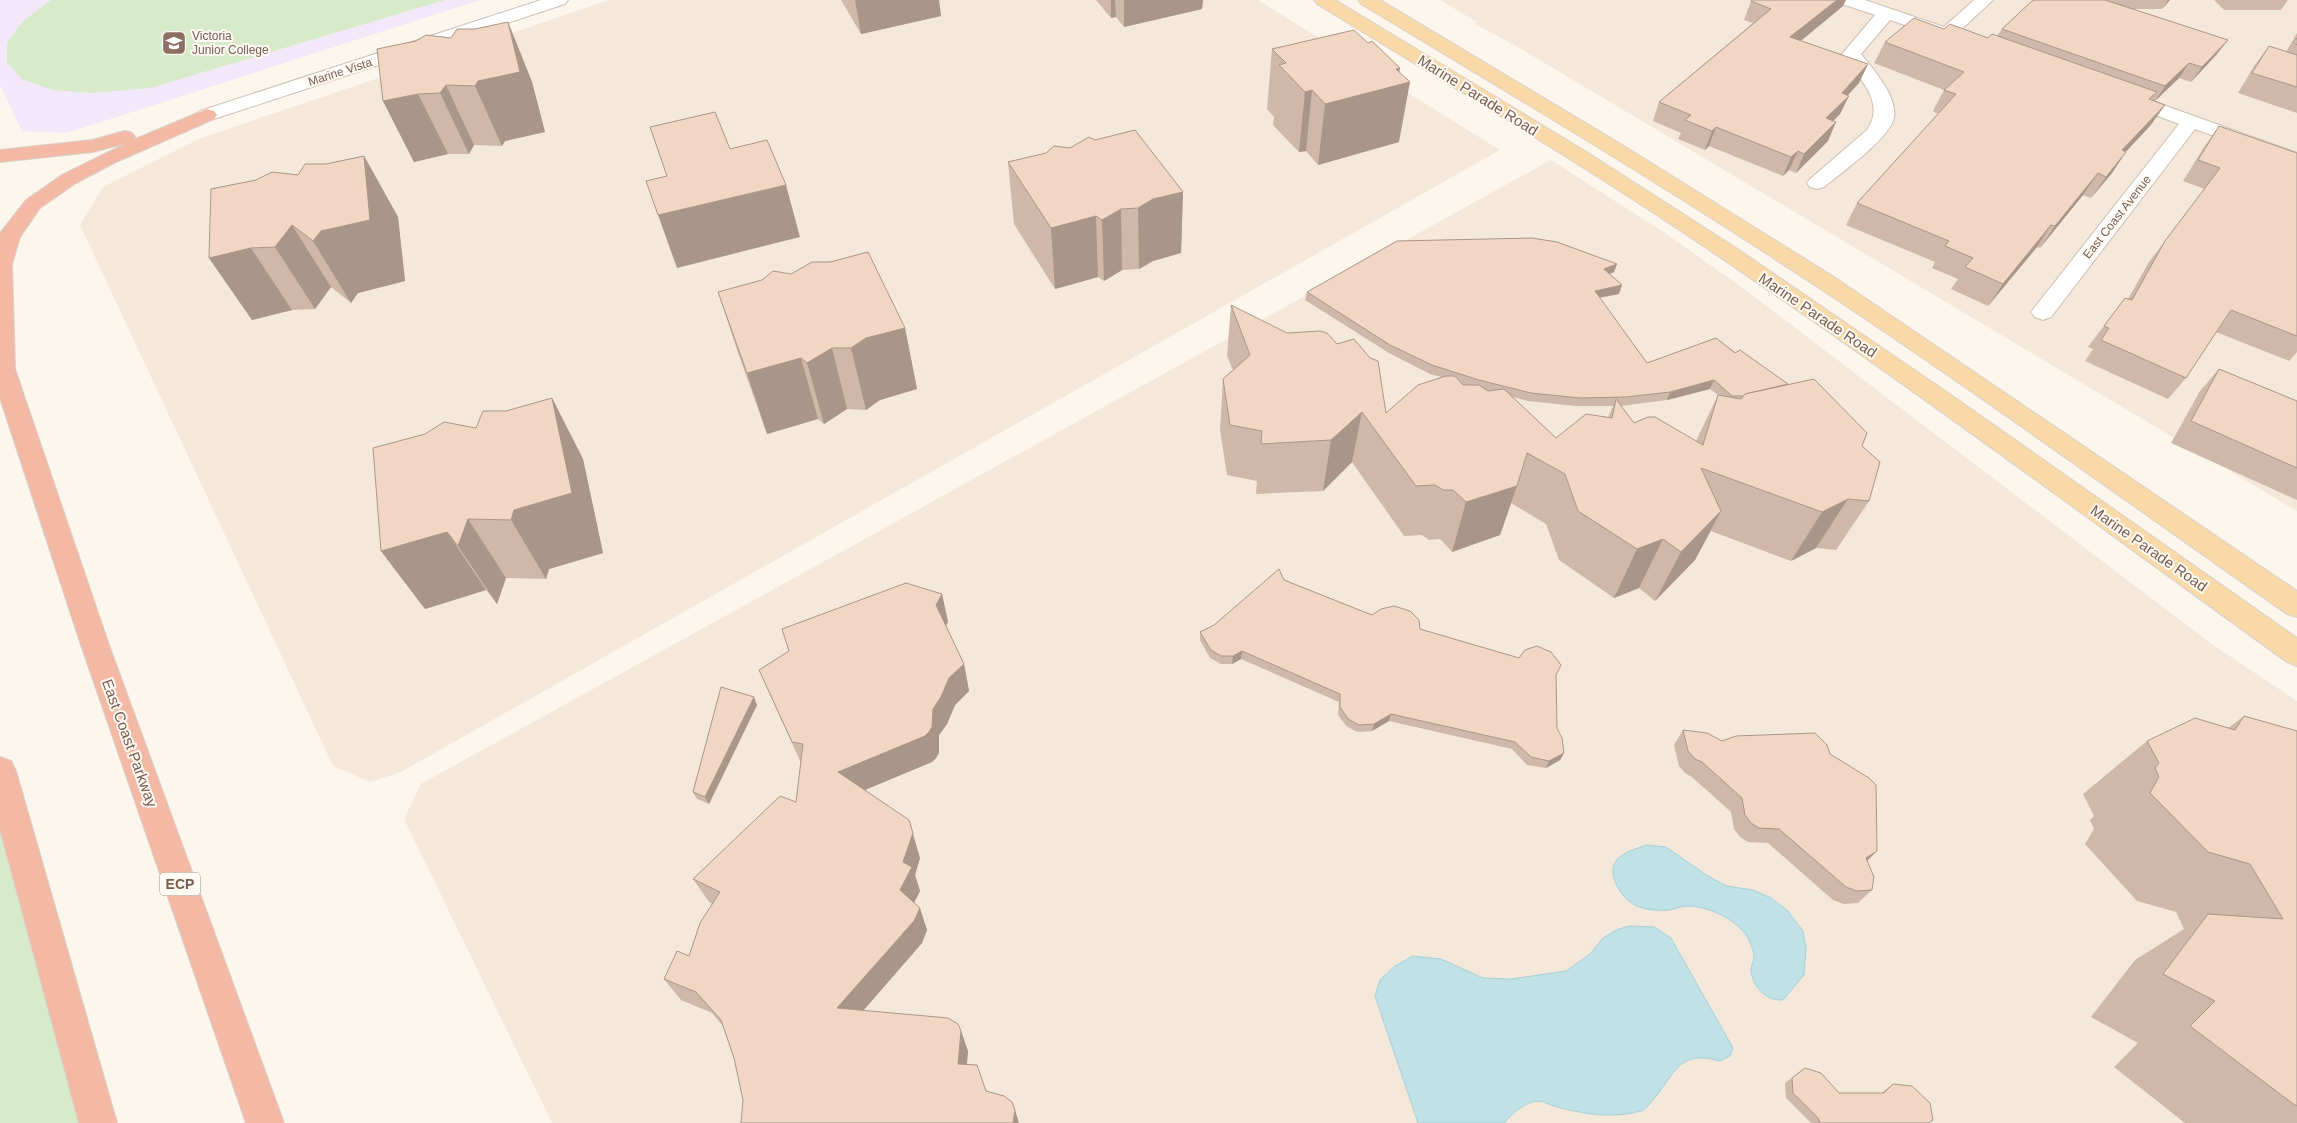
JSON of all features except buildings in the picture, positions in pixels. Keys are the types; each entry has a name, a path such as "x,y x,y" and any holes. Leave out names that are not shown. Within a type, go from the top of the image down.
{"highway":[{"path":"0,156 92,146 207,115"},
{"name":"East Coast Parkway","path":"207,115 109,158 69,179 33,204 9,236 1,264 1,364 98,655 265,1123"},
{"path":"0,771 98,1123"}],"main road":[{"name":"Marine Parade Road","path":"1323,0 1725,251 1893,366 2297,654"},
{"name":"Marine Parade Road","path":"1367,0 1623,153 1759,239 1875,316 2297,606"}],"street":[{"name":"Marine Vista","path":"207,115 559,0"},
{"path":"1848,0 1964,40"},
{"path":"1946,34 1984,0"},
{"path":"1817,183 1874,134 1884,120 1883,103 1873,81 1851,54 1886,13"},
{"path":"2109,92 2297,160"},
{"name":"East Coast Avenue","path":"2043,312 2191,121"}],"shaded area":[{"name":"Victoria Junior College","path":"0,0 480,0 67,133 22,131 0,85"},
{"path":"609,0 1258,0 1500,150 401,772 370,782 333,766 80,225 103,187 201,138"},
{"path":"1440,0 2297,0 2297,511 1516,46 1475,24 1477,22"},
{"path":"1551,160 1665,233 1740,286 2213,645 2297,701 2297,1123 552,1123 404,819 421,784"}],"green space":[{"name":"Victoria Junior College","path":"51,0 445,0 150,88 93,93 52,90 22,79 7,63 7,43 23,21"},
{"path":"0,775 96,1123 0,1123"}],"water":[{"path":"1646,845 1666,847 1708,876 1727,886 1753,890 1771,898 1787,910 1803,931 1806,949 1804,975 1783,1000 1771,998 1757,987 1752,976 1751,967 1754,957 1751,944 1743,930 1729,919 1695,906 1671,910 1647,909 1635,905 1625,897 1614,879 1613,866 1622,855"},
{"path":"1629,926 1654,927 1671,938 1733,1048 1730,1056 1720,1061 1695,1058 1686,1061 1679,1066 1647,1107 1641,1111 1620,1115 1586,1113 1564,1109 1539,1101 1524,1106 1504,1123 1418,1123 1375,996 1380,980 1395,966 1413,956 1441,959 1483,978 1511,979 1566,971 1590,954 1603,938 1616,930"}],"place":[{"name":"Victoria Junior College","path":"174,43"}]}
